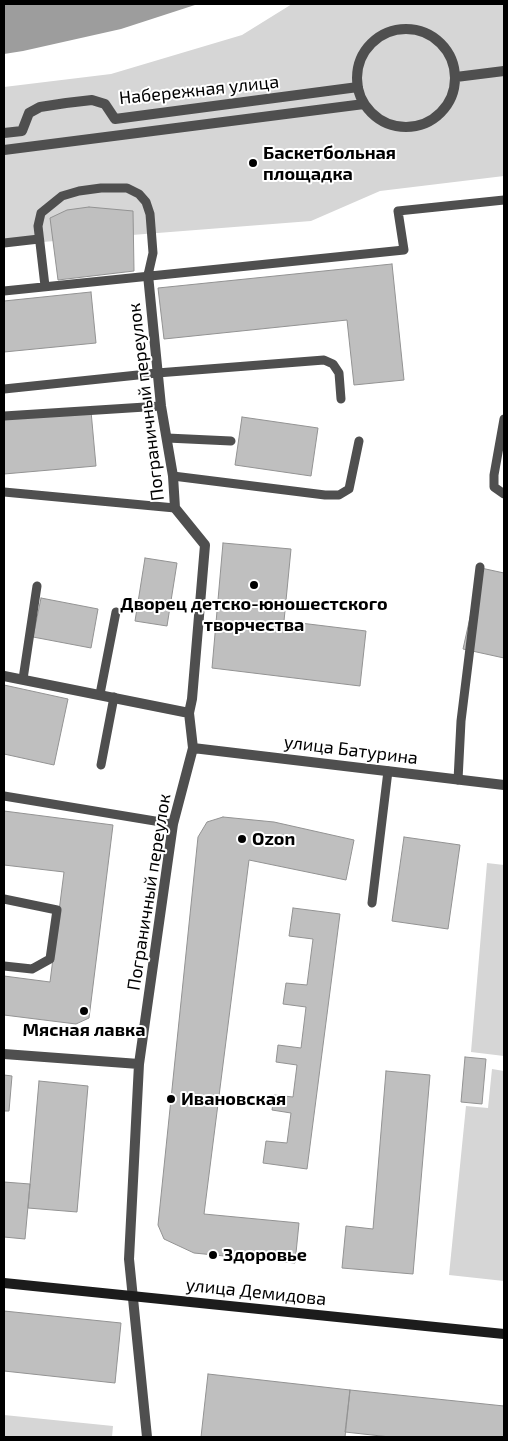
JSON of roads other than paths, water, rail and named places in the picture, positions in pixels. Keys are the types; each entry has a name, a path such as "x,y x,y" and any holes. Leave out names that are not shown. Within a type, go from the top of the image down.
{"street":[{"path":"408,29 430,36 446,50 453,63 456,78 455,88 446,108 434,119 420,126 409,127 388,124 378,119 364,104 358,87 358,68 366,50 380,37 394,31 408,29"},
{"path":"456,78 504,71"},
{"name":"Набережная улица","path":"22,130 29,114 40,106 92,100 105,104 115,119 358,87"},
{"name":"Набережная улица","path":"4,150 364,104"},
{"path":"115,119 119,136"},
{"path":"4,133 22,130 24,148"},
{"name":"Пограничный переулок","path":"147,1437 129,1259 138,1064 173,824 193,748 189,713 205,545 175,508 173,476 157,373 148,275"},
{"path":"4,676 189,713"},
{"name":"улица Батурина","path":"193,748 504,785"},
{"path":"4,1054 138,1064"},
{"name":"улица Демидова","path":"4,1284 504,1334"}],"lane":[{"path":"46,286 38,226 41,213 54,200 79,191 127,188 139,194 146,202 150,214 153,253 148,275"},
{"path":"4,290 404,250 398,211 504,200"},
{"path":"4,243 39,239"},
{"path":"4,389 157,373 324,360 333,364 339,373 341,399"},
{"path":"4,416 161,406"},
{"path":"504,419 494,475 494,487 504,494"},
{"path":"167,438 231,441"},
{"path":"173,476 325,495 339,494 349,489 359,441"},
{"path":"4,492 175,508"},
{"path":"458,780 461,721 480,567"},
{"path":"23,679 37,586"},
{"path":"100,694 116,612"},
{"path":"101,765 114,697"},
{"path":"372,903 388,771"},
{"path":"4,796 173,824"},
{"path":"4,899 57,910 50,959 32,969 4,966"}],"place":[{"name":"Баскетбольная площадка","path":"253,163"},
{"name":"Дворец детско-юношестского творчества","path":"254,585"},
{"name":"Ozon","path":"242,839"},
{"name":"Мясная лавка","path":"84,1011"},
{"name":"Ивановская","path":"171,1099"},
{"name":"Здоровье","path":"213,1255"}]}
